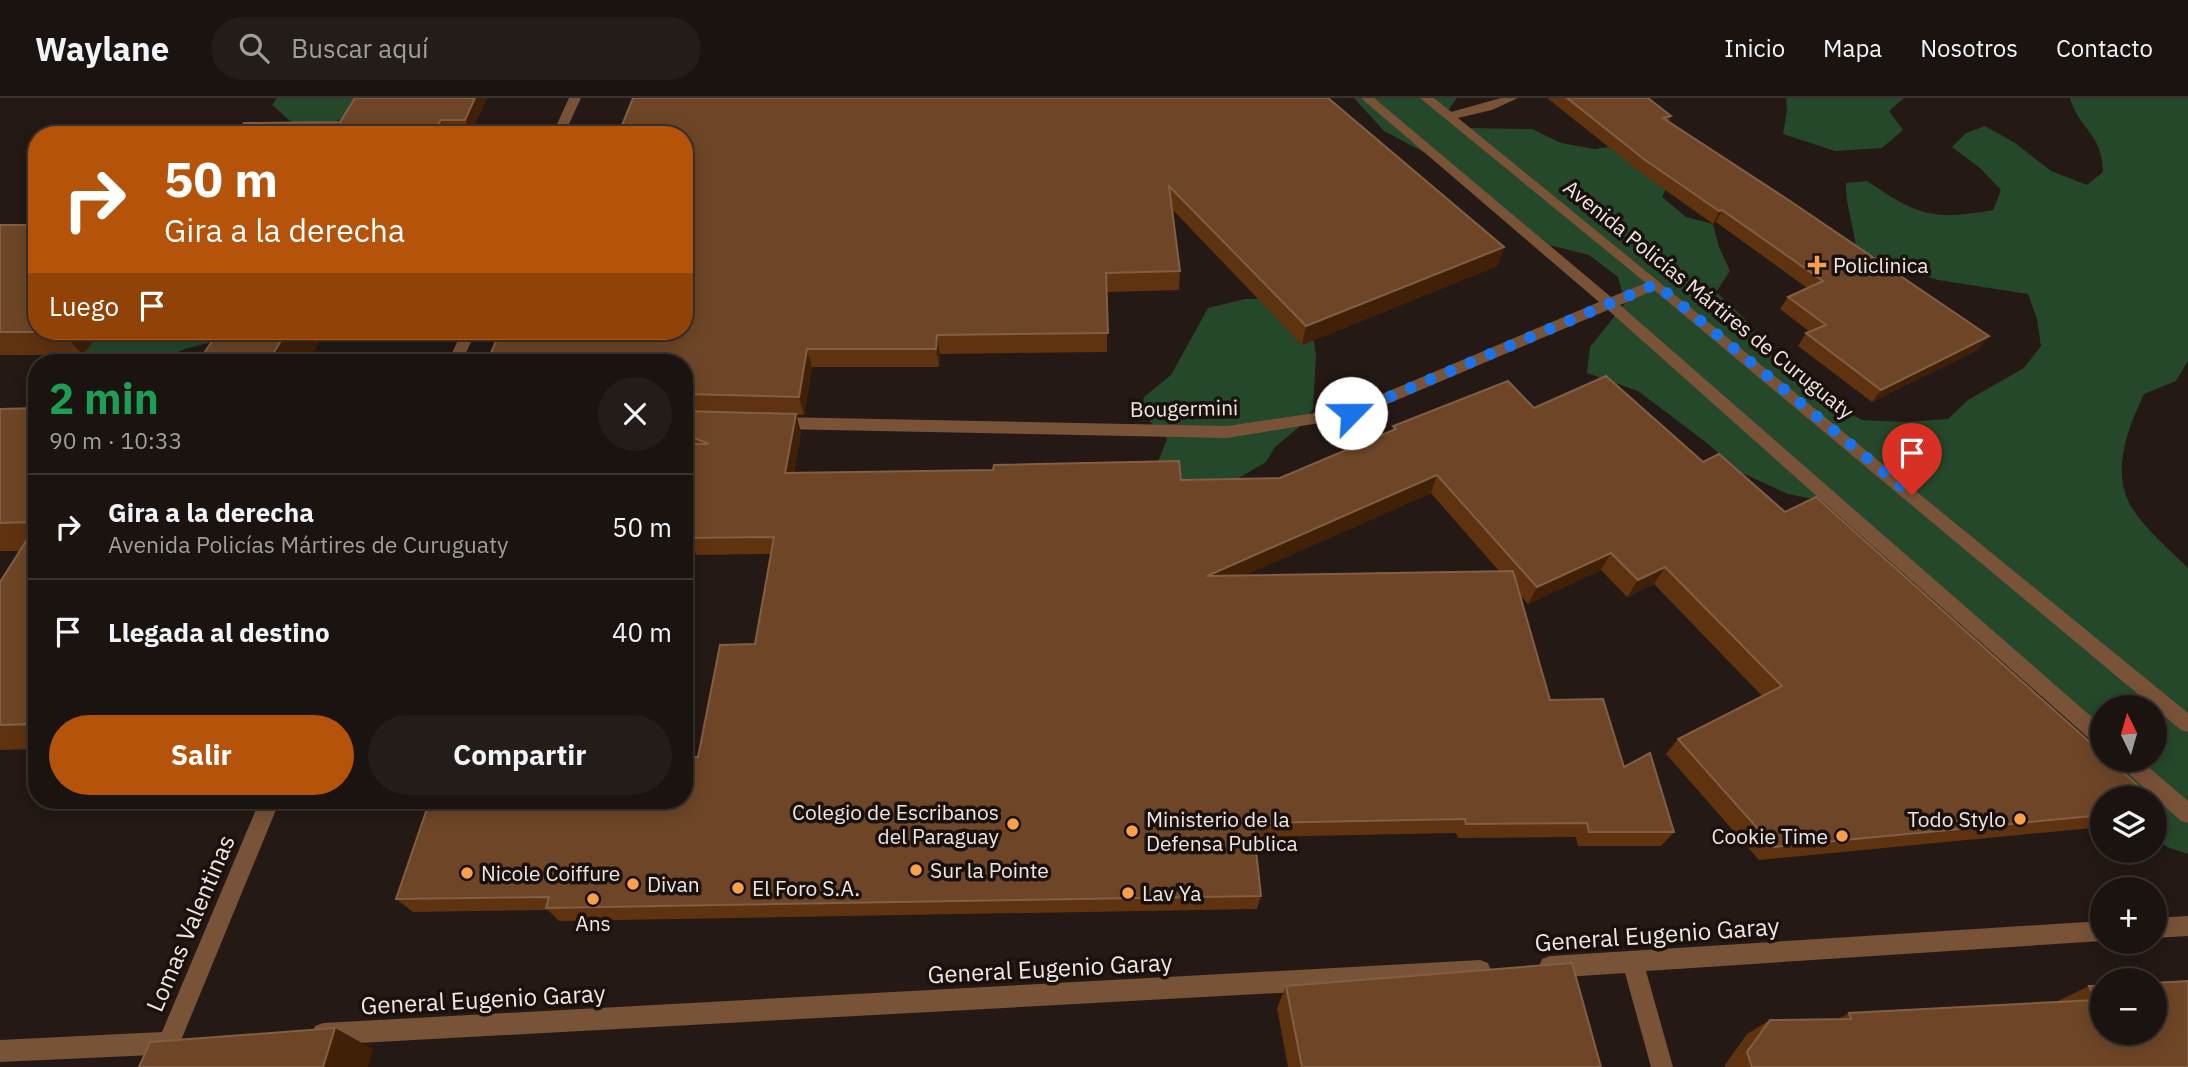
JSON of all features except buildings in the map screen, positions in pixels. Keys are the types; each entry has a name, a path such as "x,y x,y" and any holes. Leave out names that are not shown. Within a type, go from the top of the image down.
{"street":[{"path":"562,126 575,98"},
{"path":"1367,98 1610,304 2090,727"},
{"name":"Avenida Policías Mártires de Curuguaty","path":"1426,98 1656,284 2188,724"},
{"path":"1448,116 1488,107 1511,98"},
{"name":"Bougermini","path":"754,422 1227,432 1351,413 1656,284"},
{"path":"2141,772 2188,814"},
{"name":"Lomas Valentinas","path":"159,1067 266,809"},
{"path":"2167,927 2188,926"},
{"name":"General Eugenio Garay","path":"309,1035 1515,969 2090,932"},
{"path":"1633,962 1662,1067"},
{"path":"0,1051 197,1041"}],"green space":[{"path":"277,98 358,98 353,113 326,126 296,126 272,105"},
{"path":"1354,98 1457,98 1449,109 1468,128 1532,129 1561,143 1595,149 1608,147 1672,177 1662,197 1686,217 1713,224 1719,247 1730,271 1716,292 1742,316 1783,370 1821,397 1862,420 1905,422 1948,419 1968,400 2024,368 2041,346 2037,319 2028,294 1938,280 1894,266 1856,248 1846,183 1867,181 1913,208 1940,215 1993,210 2001,190 1980,168 1952,147 1966,133 1985,126 2015,143 2051,171 2087,185 2103,172 2102,159 2099,148 2070,98 2188,98 2188,361 2176,381 2144,394 2127,436 2122,480 2132,508 2138,516 2188,568 2188,854 2167,847 2167,786 2118,786 2109,772 2167,772 2167,695 2090,695 2090,739 2082,726 1911,572 1867,541 1843,505 1788,494 1740,472 1707,443 1638,391 1587,373 1590,347 1625,303 1618,277 1589,255 1549,245 1520,221 1486,204 1442,162 1384,131"},
{"path":"1786,98 1904,98 1889,111 1903,130 1882,148 1835,151 1783,134"},
{"path":"1245,299 1264,299 1307,328 1314,342 1316,356 1313,409 1304,423 1275,447 1266,462 1232,482 1189,490 1155,469 1167,439 1141,412 1144,397 1171,375 1208,308"},
{"path":"71,340 220,340 173,354 49,354 51,350"}],"place":[{"name":"Policlinica","path":"1817,265"},
{"name":"Todo Stylo","path":"2020,819"},
{"name":"Colegio de Escribanos del Paraguay","path":"1013,824"},
{"name":"Ministerio de la Defensa Publica","path":"1132,831"},
{"name":"Cookie Time","path":"1842,836"},
{"name":"Sur la Pointe","path":"916,870"},
{"name":"Nicole Coiffure","path":"467,873"},
{"name":"Divan","path":"633,884"},
{"name":"El Foro S.A.","path":"738,888"},
{"name":"Lav Ya","path":"1128,893"},
{"name":"Ans","path":"593,899"}],"route":[{"path":"1351,413 1656,284 1912,495"}]}
